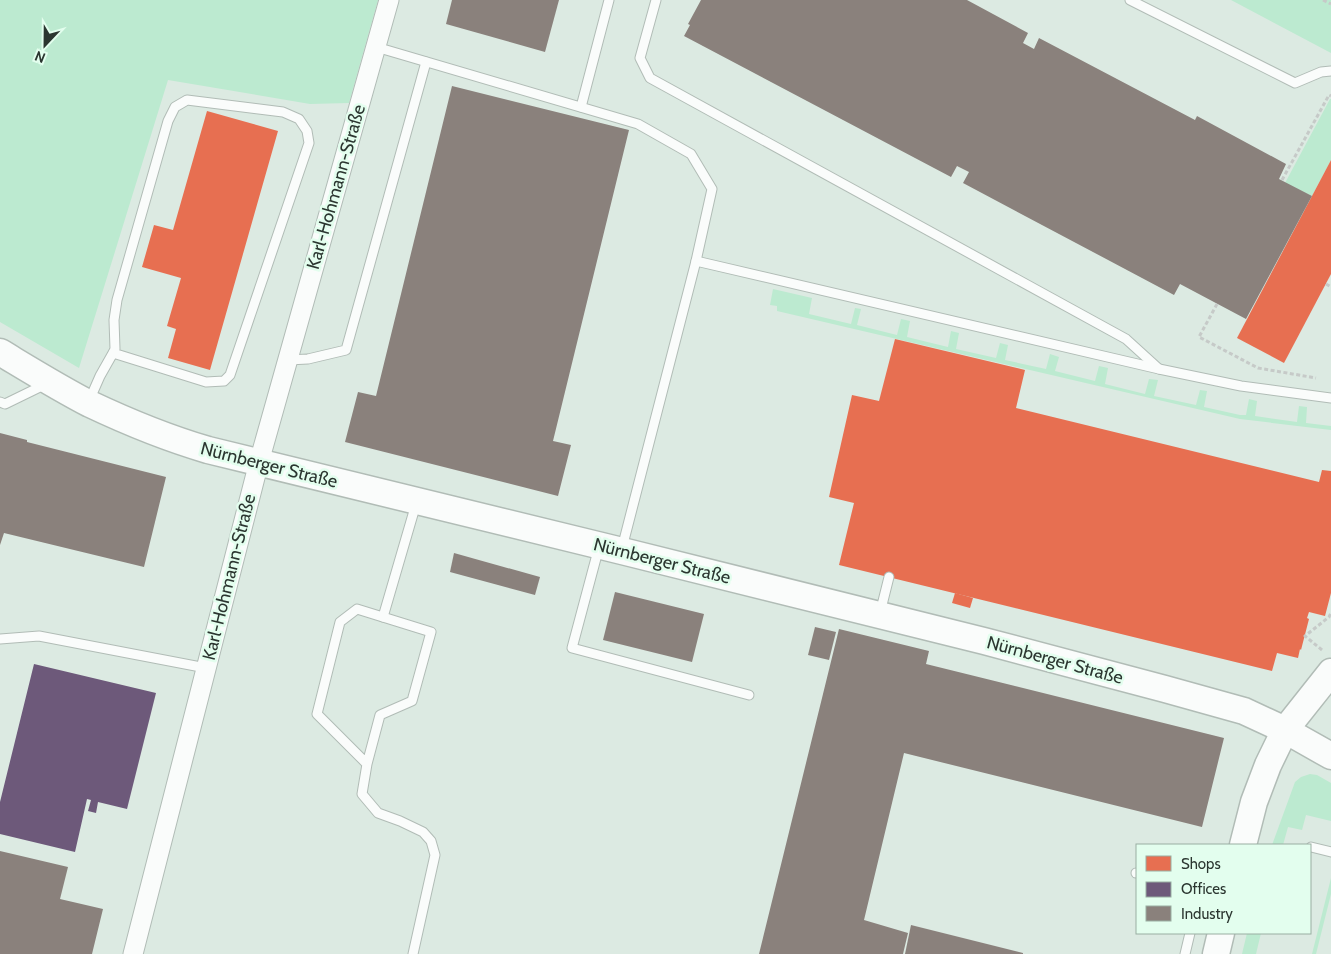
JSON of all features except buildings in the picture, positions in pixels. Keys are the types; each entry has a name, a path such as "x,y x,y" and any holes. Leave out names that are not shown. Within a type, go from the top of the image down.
{"street":[{"name":"Karl-Hohmann-Straße","path":"133,954 259,462 389,0"},
{"name":"Nürnberger Straße","path":"0,352 88,403 131,423 186,444 984,641 1217,703 1244,711 1285,730 1331,756"},
{"path":"1243,844 1254,802 1268,765 1285,730 1331,672"},
{"path":"1216,954 1221,934"}],"lane":[{"path":"581,107 609,0"},
{"path":"656,0 640,58 650,78 1126,339 1159,368"},
{"path":"1130,0 1295,83 1321,72 1331,71"},
{"path":"376,47 638,124 691,154 712,189 696,260 611,548 572,648 749,695"},
{"path":"288,360 308,359 346,350 426,62"},
{"path":"88,403 100,376 114,353 114,320 117,300 168,121 175,107 188,100 283,112 299,119 307,131 309,143 230,375 224,381 206,382 114,353"},
{"path":"696,260 1241,386 1331,398"},
{"path":"0,402 5,404 51,382"},
{"path":"383,617 416,501"},
{"path":"880,615 889,577"},
{"path":"367,764 318,714 340,622 357,609 431,632 412,701 380,715 367,764 362,794 378,813 422,832 431,841 435,855 413,954"},
{"path":"0,639 40,636 206,668"},
{"path":"1311,847 1331,852"},
{"path":"1185,954 1190,934"}],"path":[{"path":"1323,0 1331,4"},
{"path":"1282,180 1329,95 1331,96"},
{"path":"1326,284 1331,287"},
{"path":"1217,304 1200,337 1258,368 1318,378"},
{"path":"1317,647 1305,636 1331,614"}],"green space":[{"path":"0,0 378,0 349,103 310,104 168,80 79,368 0,322"},
{"path":"1231,0 1331,0 1331,53"},
{"path":"1330,99 1331,160 1312,196 1285,183"},
{"path":"773,289 812,298 809,314 851,324 855,308 861,309 857,325 897,335 901,319 910,321 907,337 948,347 951,331 959,333 956,349 996,358 1000,343 1008,345 1005,360 1046,369 1050,354 1059,357 1055,371 1095,381 1099,366 1108,368 1105,384 1145,394 1149,379 1158,380 1154,396 1196,405 1200,390 1207,391 1204,407 1246,415 1249,399 1257,401 1255,416 1297,422 1299,406 1307,407 1306,423 1331,426 1331,430 1240,419 777,311 777,306 770,305"},
{"path":"1310,774 1317,775 1331,783 1331,821 1306,815 1302,830 1288,827 1283,844 1272,844 1295,782 1301,777"},
{"path":"1331,878 1331,894 1316,954 1312,954"},
{"path":"1247,934 1261,934 1256,954 1242,954"}]}
